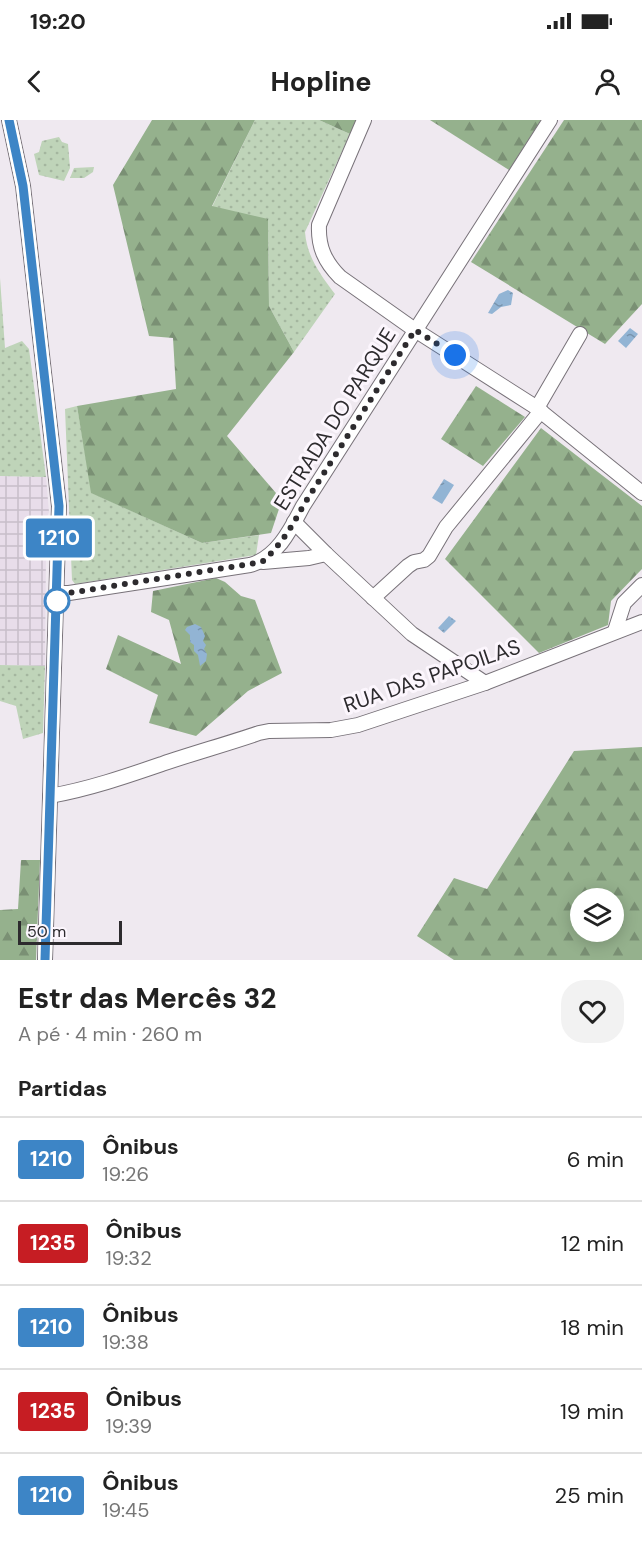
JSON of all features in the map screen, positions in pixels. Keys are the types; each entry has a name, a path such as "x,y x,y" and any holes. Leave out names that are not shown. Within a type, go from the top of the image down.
{"street":[{"path":"9,120 23,186 58,493 60,529 45,960"},
{"path":"364,120 319,225 319,244 326,260 340,277 415,330 539,409 642,494"},
{"name":"ESTRADA DO PARQUE","path":"262,562 271,554 294,522 550,120"},
{"path":"373,598 408,566 429,556 446,527 539,409 580,334"},
{"path":"294,522 412,633 485,683"},
{"path":"58,593 326,554"},
{"path":"615,631 624,603 642,585"},
{"name":"RUA DAS PAPOILAS","path":"50,796 116,781 259,733 331,730 358,725 485,683 642,622"}],"shaded area":[{"path":"0,476 46,477 49,512 37,544 46,548 45,666 0,665"}],"green space":[{"path":"152,120 255,120 212,206 268,219 269,306 294,352 227,436 282,500 271,533 202,543 91,493 77,406 176,389 173,338 149,336 113,185"},
{"path":"255,120 319,120 350,134 305,232 311,257 335,294 294,352 269,306 268,220 212,207"},
{"path":"319,120 356,120 350,134"},
{"path":"430,120 541,120 509,170"},
{"path":"564,120 642,120 642,304 605,344 471,262"},
{"path":"59,137 62,142 68,144 70,168 64,181 39,175 34,154 39,152 42,141"},
{"path":"94,167 93,172 84,178 70,178 74,168"},
{"path":"0,278 5,348 22,341 29,349 46,477 0,476"},
{"path":"476,386 525,417 483,466 441,439"},
{"path":"77,406 92,493 202,543 259,535 256,555 75,584 72,580 65,409"},
{"path":"541,428 642,506 642,569 611,601 608,625 539,653 445,559"},
{"path":"216,578 225,582 241,596 255,600 282,673 248,691 196,736 149,723 158,695 106,669 118,635 181,664 169,620 151,612 153,591"},
{"path":"0,665 45,666 43,733 23,739 16,706 0,701"},
{"path":"642,747 642,960 454,960 417,936 454,878 487,889 574,751"},
{"path":"21,860 40,860 36,960 0,960 0,910 18,909"}],"water":[{"path":"508,290 513,293 511,305 501,307 492,314 488,313 499,294"},
{"path":"630,328 638,334 626,348 618,341"},
{"path":"444,479 454,485 442,504 432,498"},
{"path":"449,616 456,621 444,633 438,628"},
{"path":"195,624 201,627 205,636 203,641 206,645 204,649 207,654 206,661 200,666 194,645 190,642 190,635 185,630"}],"bus line":[{"name":"1210","path":"9,120 23,186 60,529 45,960"}],"route":[{"path":"57,601 58,593 262,562 291,529 303,506 415,330 455,355"}]}
